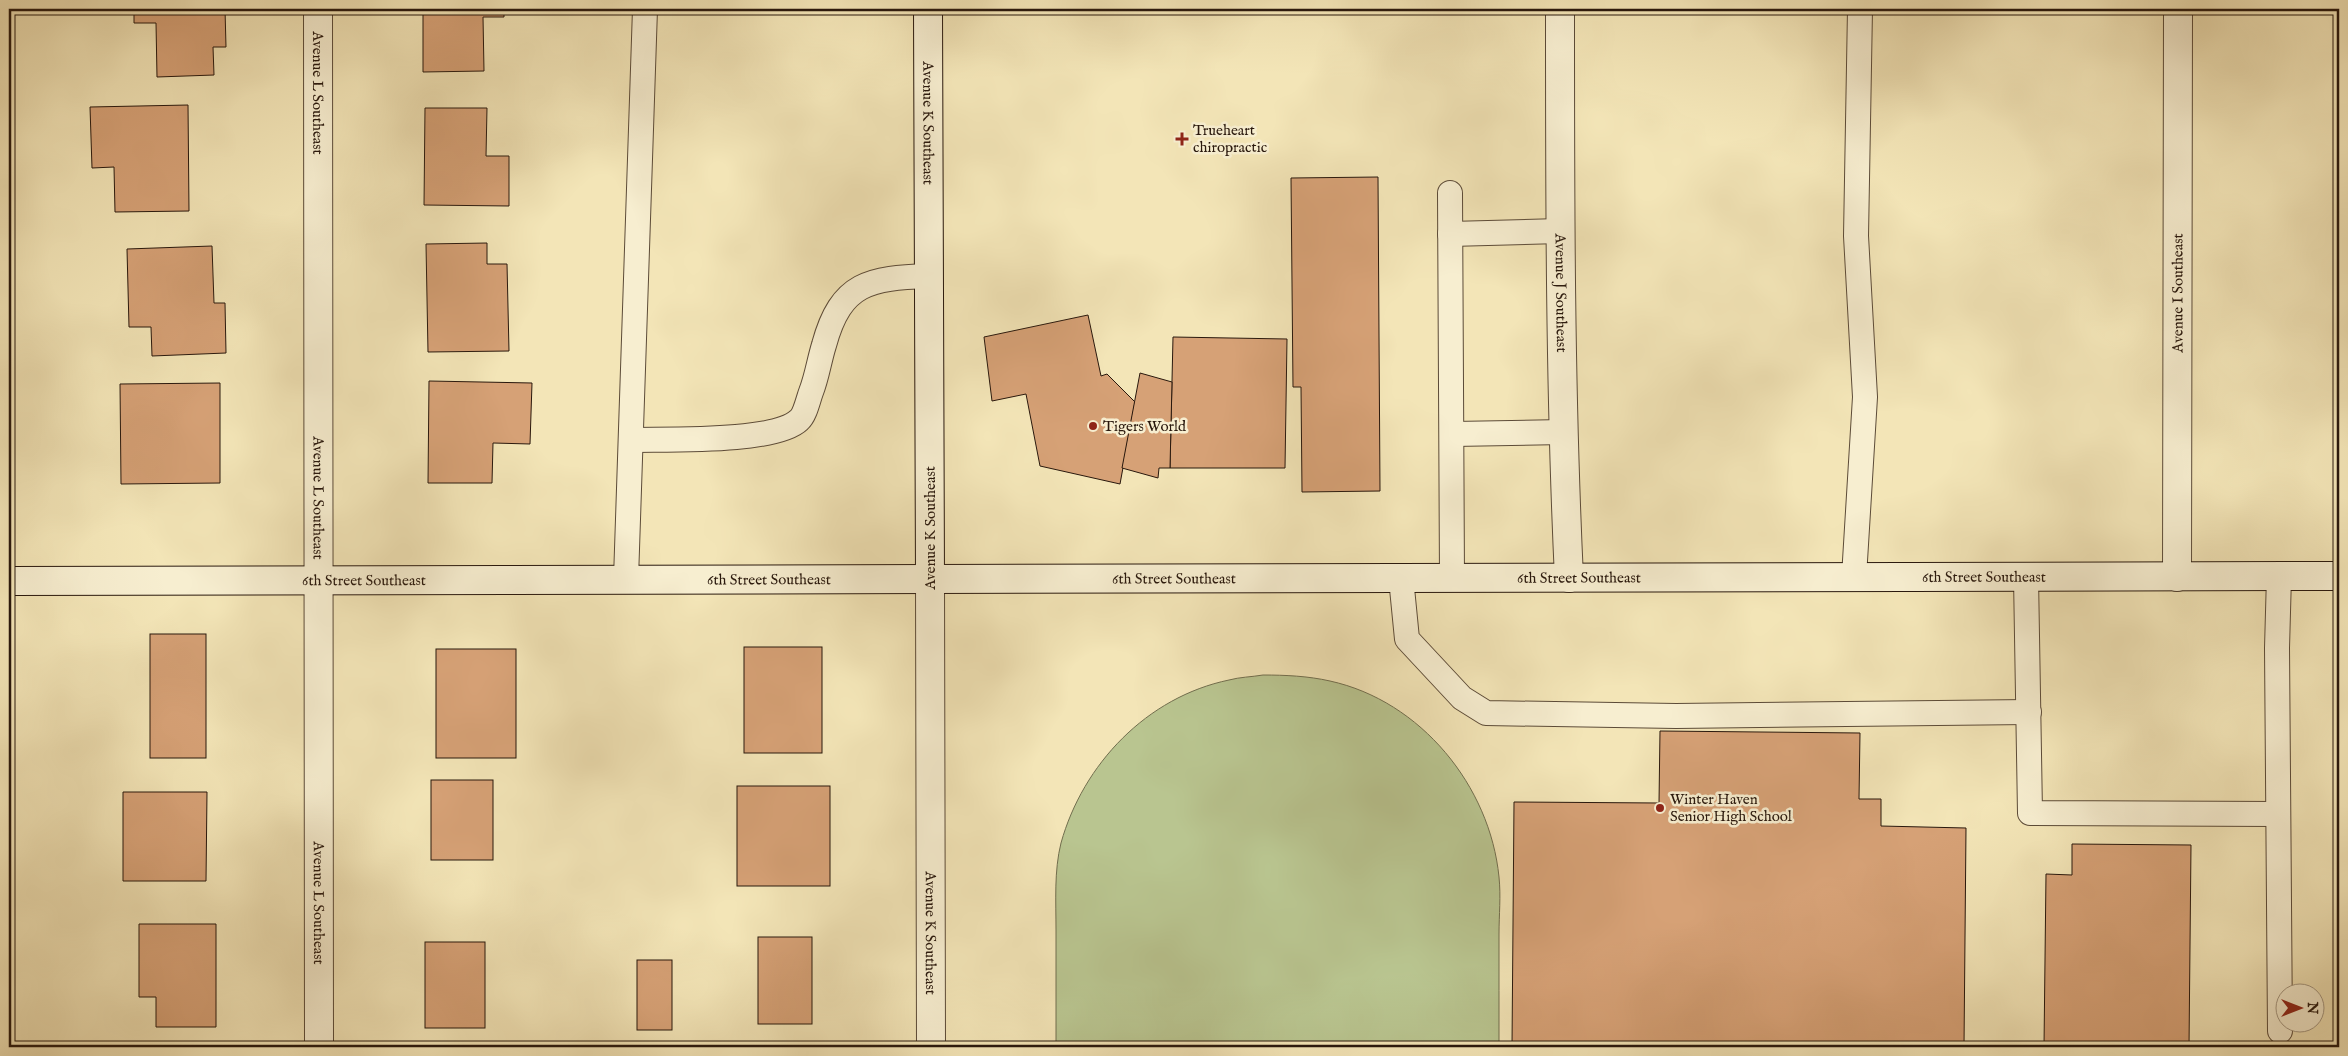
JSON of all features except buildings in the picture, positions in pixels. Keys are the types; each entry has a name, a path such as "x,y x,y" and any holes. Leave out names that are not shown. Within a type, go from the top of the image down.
{"street":[{"name":"Avenue L Southeast","path":"318,9 319,1047"},
{"name":"Avenue K Southeast","path":"928,9 930,1047"},
{"name":"Avenue J Southeast","path":"1560,9 1560,231 1569,578"},
{"name":"Avenue I Southeast","path":"2177,577 2178,9"},
{"name":"6th Street Southeast","path":"9,581 2339,576"}],"lane":[{"path":"626,579 645,9"},
{"path":"1854,577 1865,397 1856,236 1860,9"},
{"path":"1450,193 1453,434 1452,578"},
{"path":"1450,234 1560,231"},
{"path":"631,440 748,436 780,431 800,420 814,384 832,319 844,300 862,285 885,279 929,276"},
{"path":"1453,434 1564,432"},
{"path":"2279,576 2277,648 2280,984"},
{"path":"2026,577 2030,813 2278,814"},
{"path":"1401,578 1407,639 1462,698 1486,713 1676,716 2029,712"}],"green space":[{"path":"1263,675 1296,676 1330,681 1363,691 1394,707 1421,728 1445,752 1466,780 1482,811 1493,843 1499,877 1499,1047 1056,1047 1057,864 1061,843 1071,814 1085,787 1102,761 1122,738 1146,718 1171,702 1199,689 1229,680"}],"place":[{"name":"Trueheart chiropractic","path":"1182,139"},
{"name":"Tigers World","path":"1093,426"},
{"name":"Winter Haven Senior High School","path":"1660,808"}]}
